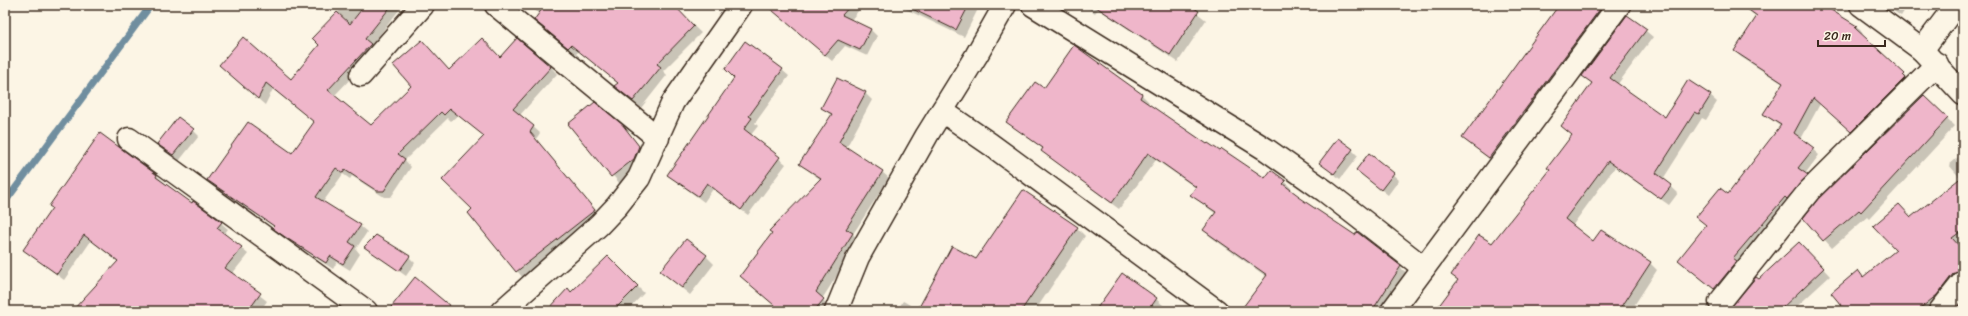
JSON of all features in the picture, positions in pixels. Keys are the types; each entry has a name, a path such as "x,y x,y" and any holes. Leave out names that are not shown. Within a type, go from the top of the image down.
{"street":[{"path":"361,75 423,5"},
{"path":"496,5 658,138"},
{"path":"502,311 599,224 617,206 639,178 673,102 741,5"},
{"path":"836,311 858,258 942,111 976,56 1004,5"},
{"path":"1033,5 1267,150 1325,191 1424,268"},
{"path":"1392,311 1620,5"},
{"path":"1861,5 1930,57 1963,94"},
{"path":"1720,302 1809,191 1930,57 1956,5"},
{"path":"942,111 996,148 1217,311"},
{"path":"129,139 363,310"},
{"path":"1940,311 1963,282"}],"building":[{"path":"365,5 392,5 365,39 371,44 328,90 371,125 411,86 393,65 422,40 449,70 482,38 500,57 517,38 551,67 513,109 534,126 530,132 595,210 516,272 468,213 472,209 442,180 484,136 450,109 444,115 441,112 398,154 405,159 384,191 377,191 345,170 343,173 336,168 316,197 361,225 349,242 355,246 343,264 330,256 326,263 272,228 274,226 207,180 248,122 292,153 314,122 266,83 258,99 219,65 243,37 291,79 319,45 312,38 337,12 350,24"},
{"path":"545,5 674,5 694,26 657,64 661,67 633,101 614,86 618,83 571,45 568,48 534,20"},
{"path":"766,5 851,5 842,15 871,29 860,50 838,40 825,55"},
{"path":"904,5 969,5 956,30"},
{"path":"1093,5 1189,5 1199,11 1170,55"},
{"path":"1559,5 1603,5 1489,158 1462,138"},
{"path":"1742,5 1823,5 1857,26 1855,28 1905,74 1903,76 1905,78 1851,132 1813,98 1794,133 1814,148 1798,168 1808,175 1787,199 1785,197 1733,258 1737,261 1714,289 1678,260 1706,225 1696,217 1720,188 1728,194 1781,125 1763,114 1783,83 1734,51 1757,16"},
{"path":"1627,15 1647,29 1610,78 1665,117 1688,80 1711,95 1699,114 1695,112 1656,173 1672,185 1661,199 1608,161 1565,219 1593,241 1601,230 1651,262 1619,311 1435,311 1458,280 1451,275 1479,235 1492,243 1550,170 1547,168 1572,135 1561,126 1592,83 1582,76"},
{"path":"745,41 783,69 749,116 752,118 744,129 780,157 741,210 707,183 698,196 667,175 734,78 725,69"},
{"path":"1074,45 1142,94 1140,98 1207,144 1208,143 1220,151 1222,149 1265,178 1271,170 1286,181 1283,184 1299,196 1298,197 1355,235 1357,232 1401,266 1372,311 1240,311 1267,275 1203,230 1216,212 1190,195 1196,187 1148,153 1112,203 1041,151 1043,148 1006,122 1035,82 1044,88"},
{"path":"837,78 866,92 839,142 883,171 846,229 853,233 816,292 824,299 814,311 781,311 740,276 772,233 769,231 821,178 799,164 832,114 821,108"},
{"path":"1924,95 1948,118 1861,212 1859,210 1823,241 1803,218 1818,199"},
{"path":"595,102 622,124 639,146 634,159 611,177 568,124"},
{"path":"178,117 194,129 173,155 157,144"},
{"path":"100,133 157,175 156,177 192,203 193,201 222,222 217,228 242,247 225,268 261,293 248,311 72,311 118,261 84,235 57,274 23,250 52,208 49,206"},
{"path":"1338,138 1353,149 1334,174 1319,163"},
{"path":"1369,153 1394,173 1381,190 1356,170"},
{"path":"1963,176 1963,230 1952,238 1963,250 1963,270 1953,274 1937,295 1917,311 1846,311 1831,293 1858,270 1863,277 1896,250 1873,226 1899,204 1911,217"},
{"path":"1023,190 1078,227 1021,311 917,311 952,246 976,259"},
{"path":"376,235 410,256 399,271 364,247"},
{"path":"686,239 707,255 682,288 660,271"},
{"path":"1799,242 1824,268 1779,311 1728,311 1756,277 1759,279"},
{"path":"608,256 638,286 613,311 547,311 568,288 571,292"},
{"path":"1122,273 1157,298 1148,311 1095,311"},
{"path":"415,277 456,311 388,311"}],"waterway":[{"path":"5,202 151,5"}]}
